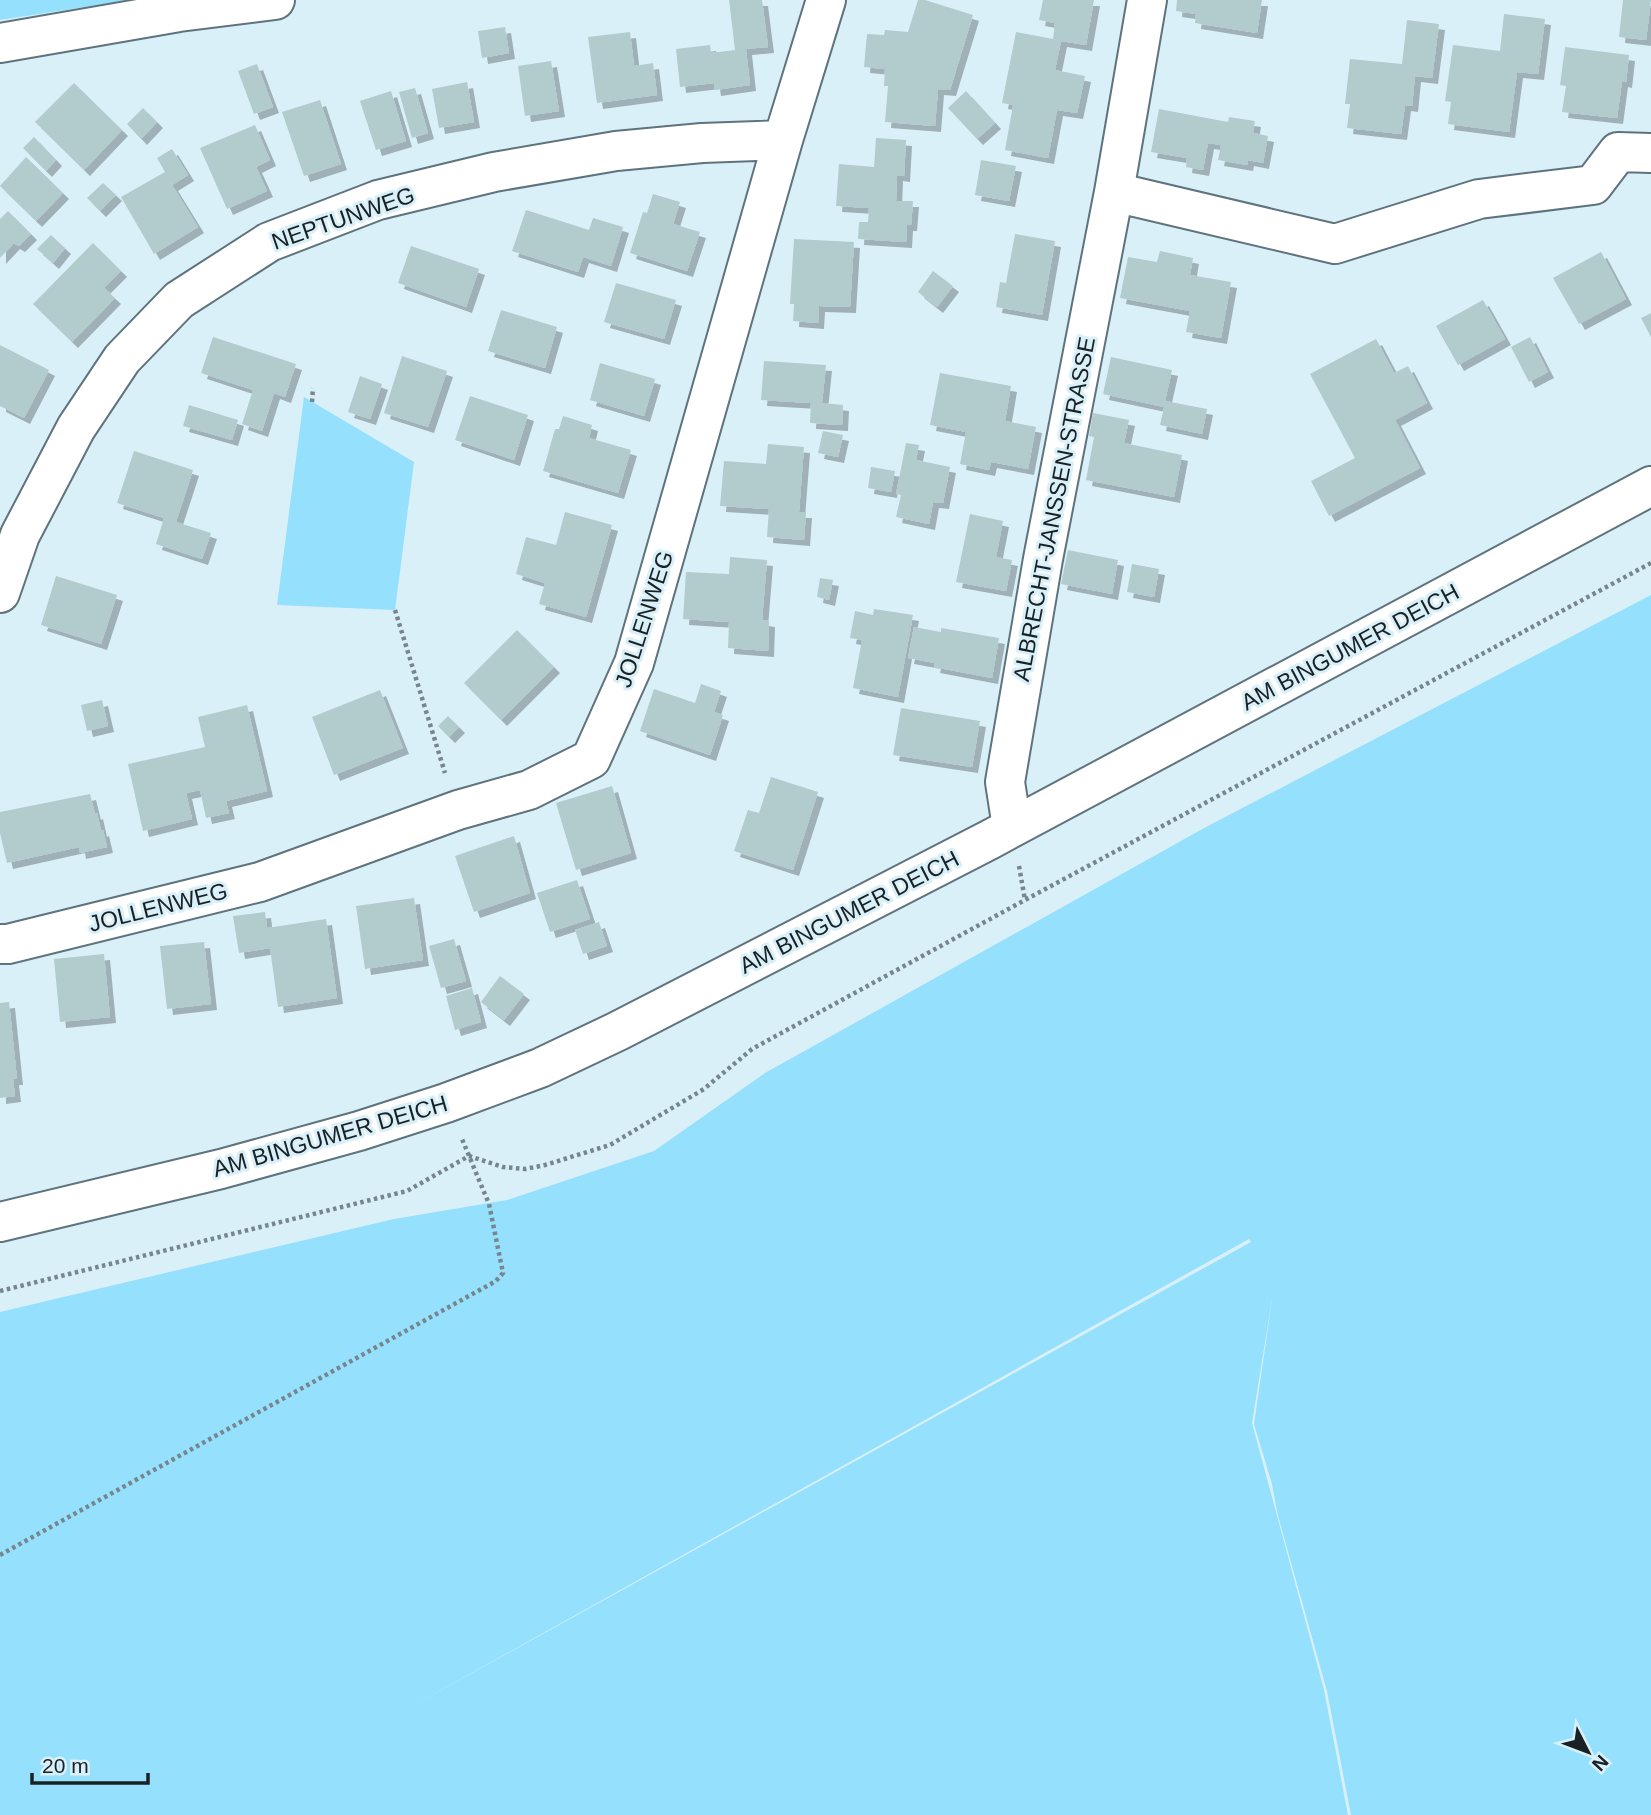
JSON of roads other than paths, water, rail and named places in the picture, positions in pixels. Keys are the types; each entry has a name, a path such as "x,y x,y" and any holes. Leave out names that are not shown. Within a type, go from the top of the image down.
{"street":[{"path":"0,43 179,12 275,0"},
{"name":"JOLLENWEG","path":"0,944 260,882 458,810 529,790 591,759 634,663 782,140 827,0"},
{"name":"ALBRECHT-JANSSEN-STRASSE","path":"1012,827 1005,782 1043,559 1114,192 1147,0"},
{"name":"NEPTUNWEG","path":"0,593 26,523 76,428 122,359 179,300 269,242 378,200 494,172 616,151 702,143 782,140"},
{"path":"1114,192 1335,244 1479,199 1593,186 1618,152 1651,153"},
{"name":"AM BINGUMER DEICH","path":"0,1222 221,1169 359,1131 446,1103 540,1068 618,1031 1012,827 1651,486"}]}
